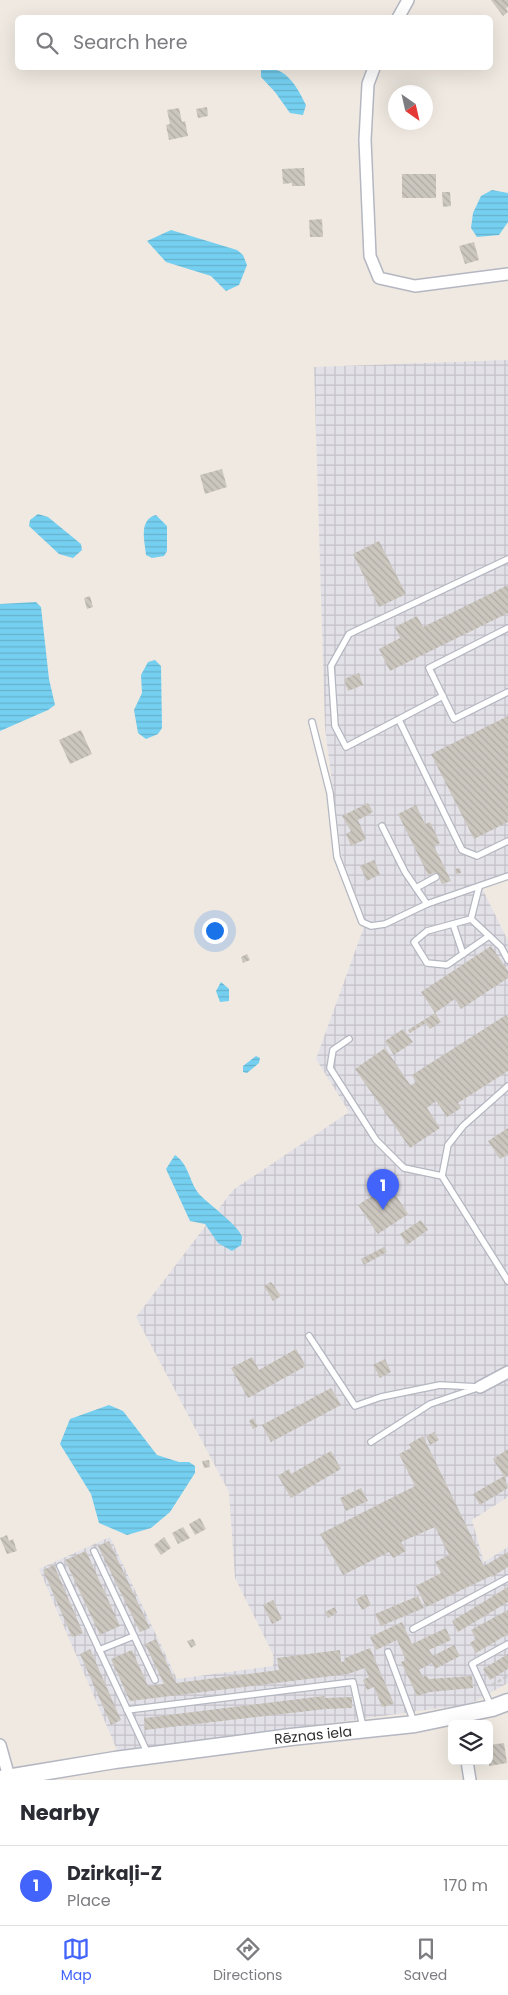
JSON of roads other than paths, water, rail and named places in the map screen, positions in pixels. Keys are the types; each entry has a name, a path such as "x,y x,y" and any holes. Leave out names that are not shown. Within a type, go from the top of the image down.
{"main road":[{"name":"Rēznas iela","path":"460,1720 508,1702"},
{"name":"Rēznas iela","path":"4,1778 115,1760 291,1737 448,1721"}],"street":[{"path":"400,15 408,0"},
{"path":"373,70 368,84 366,140 370,256 379,278 414,286 508,274"},
{"path":"480,1387 508,1372"},
{"path":"0,1745 4,1778"},
{"path":"468,1765 470,1780"}],"lane":[{"path":"443,696 346,747 335,726 331,666 348,634 508,559"},
{"path":"508,628 429,668 454,719 508,692"},
{"path":"399,720 462,850 477,856 508,841"},
{"path":"312,722 330,793 337,857 362,922 371,926 385,924 427,904 508,876"},
{"path":"382,826 405,872 427,904"},
{"path":"416,888 436,877"},
{"path":"471,919 479,887"},
{"path":"471,919 427,931 414,942 428,963 447,964 489,936"},
{"path":"471,919 501,947 508,960"},
{"path":"454,924 463,954"},
{"path":"349,1039 333,1050 330,1068 376,1140 404,1168 442,1176"},
{"path":"508,1086 463,1126 448,1145 442,1176 508,1281"},
{"path":"309,1336 356,1406 440,1385 480,1387"},
{"path":"371,1442 430,1404 480,1387"},
{"path":"94,1551 155,1680"},
{"path":"60,1566 149,1756"},
{"path":"413,1629 508,1578"},
{"path":"99,1650 134,1636"},
{"path":"492,1708 472,1664 508,1644"},
{"path":"388,1652 415,1724"},
{"path":"127,1710 353,1682 363,1729"}],"water":[{"path":"261,70 276,70 290,79 306,105 303,115 290,113 261,77"},
{"path":"492,190 508,193 508,222 499,235 477,237 471,228 473,213 481,196"},
{"path":"171,230 237,250 243,255 247,265 239,285 226,291 211,276 166,262 147,241"},
{"path":"38,514 48,517 81,544 82,550 73,558 59,554 29,526 30,520"},
{"path":"156,515 167,526 167,551 164,556 152,558 146,555 144,532 147,521"},
{"path":"36,602 41,607 49,679 55,705 48,710 0,731 0,604"},
{"path":"155,660 161,666 162,728 158,734 146,739 138,733 134,710 142,693 141,675 148,662"},
{"path":"221,982 229,989 229,1001 220,1002 216,991"},
{"path":"256,1056 260,1058 259,1063 247,1073 243,1072 243,1066"},
{"path":"175,1155 184,1164 201,1196 231,1222 240,1233 242,1237 241,1245 232,1251 218,1243 205,1224 190,1221 166,1169"},
{"path":"109,1405 123,1411 157,1455 179,1462 189,1462 195,1466 195,1473 170,1512 151,1528 127,1535 99,1523 91,1494 60,1444 70,1419"}],"place":[{"name":"Dzirkaļi-Z","path":"383,1210"}]}
